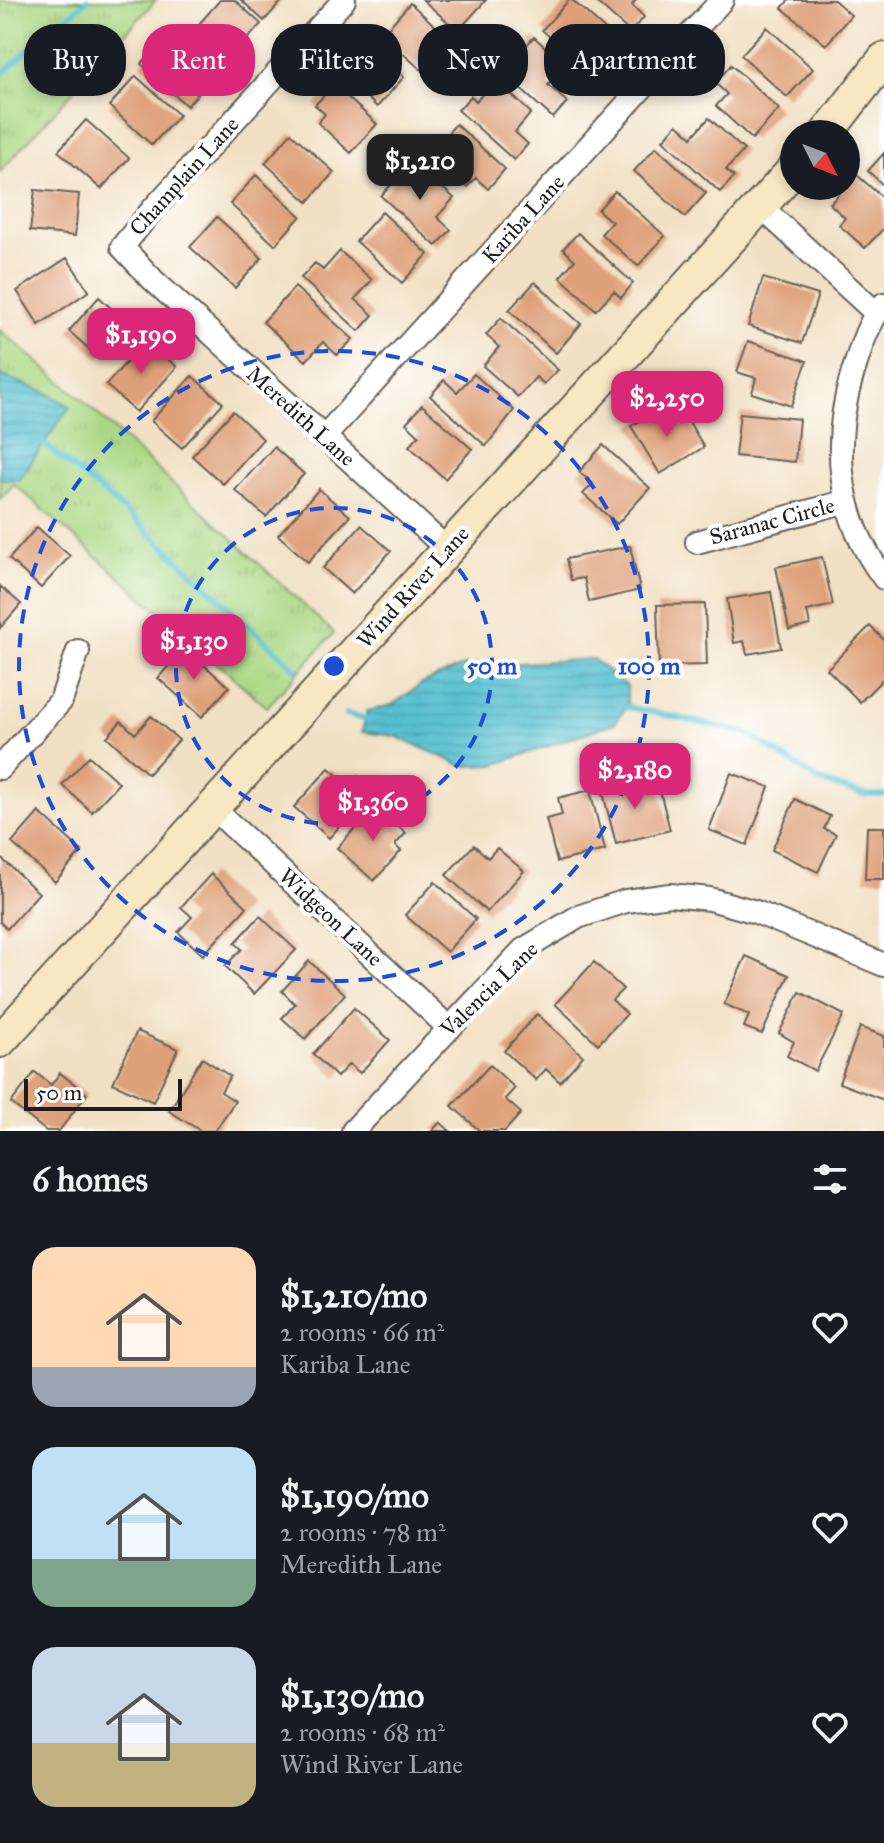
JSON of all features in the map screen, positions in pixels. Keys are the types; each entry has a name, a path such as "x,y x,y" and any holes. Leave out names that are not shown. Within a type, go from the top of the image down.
{"street":[{"name":"Champlain Lane","path":"122,247 344,0"},
{"name":"Kariba Lane","path":"324,437 722,0"},
{"path":"837,120 884,59"},
{"name":"Wind River Lane","path":"0,1041 780,184"},
{"path":"760,206 880,309 864,339 847,389 840,424 839,455 847,501 858,535 884,578"},
{"name":"Meredith Lane","path":"122,247 153,280 447,549"},
{"name":"Saranac Circle","path":"697,542 847,501"},
{"path":"0,768 61,701 78,651"},
{"name":"Widgeon Lane","path":"213,808 448,1027"},
{"name":"Valencia Lane","path":"353,1131 523,950 578,917 626,901 670,895 710,899 756,912 884,965"}],"green space":[{"path":"156,0 126,33 126,24 24,24 24,96 69,96 0,172 0,2"},
{"path":"0,330 79,397 334,633 267,707 14,484 0,499"}],"water":[{"path":"0,375 45,392 70,406 19,480 0,479"},
{"path":"593,659 627,686 627,706 615,723 494,765 463,766 395,736 362,732 367,711 392,705 423,683 463,666"}],"building":[{"path":"220,0 235,0 261,24 255,31 255,24 199,24"},
{"path":"241,0 283,0 264,21"},
{"path":"423,0 486,0 464,24 450,24"},
{"path":"572,0 599,24 547,24"},
{"path":"594,0 636,0 632,5 644,17 637,24 621,24"},
{"path":"789,0 834,0 851,15 826,45 782,8"},
{"path":"410,3 433,24 418,24 418,67 402,53 402,24 392,24"},
{"path":"767,27 813,69 787,97 741,55"},
{"path":"534,37 544,46 544,96 560,96 567,102 553,118 528,96 528,44"},
{"path":"731,65 779,109 752,139 716,106 727,94 725,72"},
{"path":"136,76 142,81 142,96 158,96 179,115 152,145 109,106 118,96 126,96 126,87"},
{"path":"176,96 196,96 187,106"},
{"path":"324,96 346,96 377,124 351,153 318,123 325,114 315,105"},
{"path":"365,96 387,96 377,107"},
{"path":"471,96 476,101 481,96 513,96 531,113 515,132 528,144 514,160 458,110"},
{"path":"709,118 744,150 726,170 734,177 720,192 663,140 677,124 692,137"},
{"path":"86,120 129,158 101,189 58,151"},
{"path":"456,124 505,169 488,189 476,178 467,187 429,154"},
{"path":"291,133 334,172 308,202 265,163"},
{"path":"656,147 706,193 685,217 634,171"},
{"path":"884,153 884,186 868,171"},
{"path":"413,161 454,198 437,217 451,230 436,246 381,196"},
{"path":"256,175 301,216 275,245 230,204"},
{"path":"860,178 884,199 884,228 865,248 839,225 845,218 830,204 833,200 860,200"},
{"path":"35,190 79,194 75,236 30,231"},
{"path":"615,191 665,236 638,266 601,234 612,222 598,210"},
{"path":"382,212 428,254 402,283 356,241"},
{"path":"217,217 262,258 235,288 190,247"},
{"path":"578,233 633,283 621,298 614,291 596,310 560,277 575,260 563,249"},
{"path":"340,251 372,280 355,299 373,315 359,331 301,278 315,263 323,270"},
{"path":"67,258 89,291 39,325 17,291"},
{"path":"763,278 818,295 802,343 748,326"},
{"path":"535,282 581,324 556,353 509,310"},
{"path":"295,287 353,339 337,355 323,342 306,361 263,322"},
{"path":"99,297 129,325 99,358 69,331"},
{"path":"501,318 558,370 544,384 536,377 518,397 483,366 499,347 486,335"},
{"path":"146,340 177,367 136,412 106,385"},
{"path":"748,341 807,361 791,406 752,393 756,378 737,372"},
{"path":"474,374 514,410 486,446 430,396 444,380 457,392"},
{"path":"192,376 223,403 182,448 151,421"},
{"path":"422,405 472,449 445,479 409,446 419,435 406,423"},
{"path":"664,407 674,424 686,417 704,447 660,474 631,426"},
{"path":"233,411 263,439 223,484 192,456"},
{"path":"740,413 799,419 795,462 735,456"},
{"path":"603,445 650,488 617,524 583,494 593,484 579,472"},
{"path":"274,447 304,474 266,517 235,490"},
{"path":"319,489 350,516 308,562 278,535"},
{"path":"361,525 391,551 352,594 323,568"},
{"path":"37,527 70,556 41,588 9,559"},
{"path":"630,546 640,590 589,602 584,578 571,580 566,559"},
{"path":"822,557 833,605 807,611 810,625 789,630 776,567"},
{"path":"0,586 21,604 0,628"},
{"path":"771,592 781,648 747,654 744,641 734,643 727,599"},
{"path":"705,604 707,665 659,666 657,605"},
{"path":"870,626 884,640 884,678 860,702 827,669"},
{"path":"185,648 229,687 202,717 158,678"},
{"path":"151,716 179,740 148,774 107,737 121,721 135,734"},
{"path":"89,756 119,783 92,812 62,785"},
{"path":"329,768 349,786 358,776 373,790 329,838 294,807"},
{"path":"731,773 769,787 747,845 709,830"},
{"path":"643,778 647,794 660,791 670,830 616,844 602,789"},
{"path":"590,790 605,850 557,862 546,819 562,815 558,798"},
{"path":"795,799 830,816 824,829 836,834 818,872 772,850"},
{"path":"375,806 406,833 395,845 401,851 374,881 337,848"},
{"path":"39,812 82,851 55,882 12,843"},
{"path":"867,827 884,827 884,879 865,879"},
{"path":"474,845 488,858 497,848 524,871 487,912 446,875"},
{"path":"0,857 39,893 7,929 0,922"},
{"path":"211,874 247,907 203,955 178,932 192,917 181,907"},
{"path":"435,882 476,919 447,952 405,915"},
{"path":"260,916 296,950 254,994 225,966 242,949 235,943"},
{"path":"746,956 789,975 762,1034 744,1027 749,1015 724,1004"},
{"path":"309,961 345,994 305,1039 282,1018 295,1004 282,991"},
{"path":"594,962 623,989 612,1000 627,1014 598,1044 555,1004"},
{"path":"800,992 844,1015 815,1071 787,1056 794,1042 779,1033"},
{"path":"354,1008 390,1040 360,1073 349,1064 337,1077 313,1054"},
{"path":"537,1014 583,1056 560,1082 546,1069 536,1080 504,1051"},
{"path":"860,1027 884,1036 884,1100 839,1083"},
{"path":"137,1031 178,1049 153,1102 113,1083"},
{"path":"202,1058 230,1076 221,1092 235,1101 215,1131 201,1131 169,1111"},
{"path":"490,1065 515,1088 505,1099 521,1113 505,1131 480,1131 452,1106"},
{"path":"35,1072 51,1085 60,1073 87,1094 59,1131 46,1131 11,1103"},
{"path":"440,1122 450,1131 432,1131"}],"waterway":[{"path":"0,75 87,0"},
{"path":"37,443 44,444 131,516 296,669"},
{"path":"619,705 747,733 820,781 864,795 884,795"},
{"path":"346,714 370,720"}]}
